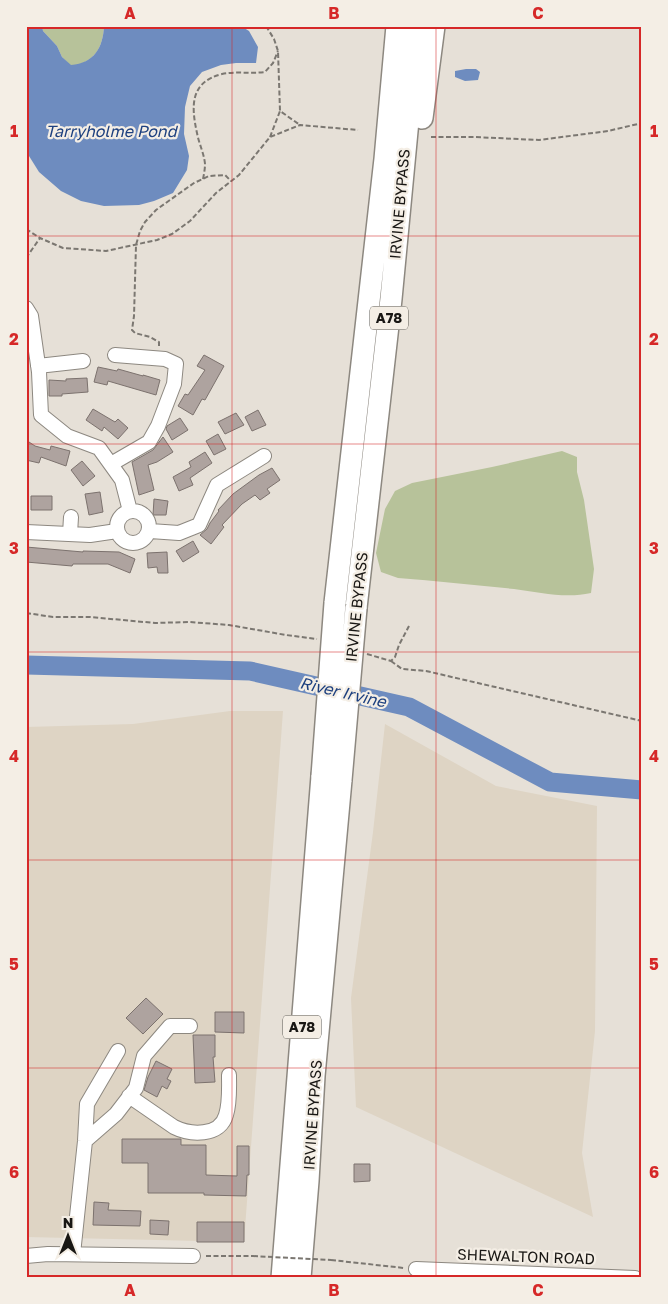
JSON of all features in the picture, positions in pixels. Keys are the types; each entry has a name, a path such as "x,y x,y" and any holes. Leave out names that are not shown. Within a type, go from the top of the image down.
{"highway":[{"name":"A78","path":"384,26 385,158"},
{"name":"IRVINE BYPASS","path":"300,1278 308,1181 332,778 335,603 385,158 397,26"},
{"name":"IRVINE BYPASS","path":"282,1278 299,1065 332,778 356,608 391,299 417,26"},
{"name":"A78","path":"391,299 412,191 434,26"},
{"path":"268,1278 299,1065"},
{"path":"306,1278 308,1181"}],"street":[{"path":"26,308 31,316 38,366 41,415 67,436 99,448 122,480 130,511"},
{"path":"111,464 149,442 158,426 174,384 176,364 165,359 115,355"},
{"path":"38,366 83,361"},
{"path":"150,531 179,533 198,525 217,485 264,456"},
{"path":"130,511 143,514 150,525 150,531 143,541 134,544 124,541 117,531 119,519 130,511"},
{"path":"70,534 71,516"},
{"path":"26,532 90,535 117,531"},
{"path":"85,1141 116,1114 136,1088 144,1056 170,1026 190,1026"},
{"path":"73,1254 87,1104 118,1051"},
{"path":"130,1096 181,1131 194,1133 209,1131 220,1125 226,1117 229,1075"},
{"path":"26,1256 48,1254 193,1256"},
{"name":"SHEWALTON ROAD","path":"416,1269 634,1278"}],"path":[{"path":"26,229 40,238 63,248 106,251 157,240 172,234 190,221 216,193 244,169 270,137 280,111 278,51 274,39 266,26"},
{"path":"203,179 205,166 194,119 194,104 197,90 206,80 222,74 265,72 273,63 278,51"},
{"path":"280,111 300,125"},
{"path":"431,137 538,140 608,131 642,123"},
{"path":"270,137 300,125 358,130"},
{"path":"159,359 159,342 150,337 135,333 132,330 136,245 140,231 156,210 194,183 209,176 226,176 231,181"},
{"path":"26,258 40,238"},
{"path":"26,612 53,617 90,617 155,623 189,622 229,625 320,639"},
{"path":"391,661 395,658 399,645 409,626"},
{"path":"366,654 391,661 402,668 426,671 642,721"},
{"path":"193,1256 253,1256 332,1260 416,1269"}],"shaded area":[{"path":"230,711 283,711 244,1242 26,1237 26,727 133,724"},
{"path":"385,724 496,786 597,806 595,1031 582,1153 593,1217 356,1107 351,998"}],"green space":[{"path":"42,26 104,26 102,41 96,53 86,62 71,66 62,57 57,46 43,31"},
{"path":"562,451 577,457 577,472 584,500 594,569 591,593 581,595 552,594 398,578 381,572 376,553 385,509 395,491 412,483"}],"water":[{"name":"Tarryholme Pond","path":"26,26 42,26 43,31 57,46 62,57 71,65 86,61 96,53 102,41 104,26 241,26 249,31 258,47 256,63 221,65 202,72 190,86 185,107 184,134 189,156 187,170 173,193 139,205 104,206 81,201 61,191 39,172 29,156 26,145"},
{"path":"476,69 480,72 478,80 465,81 455,77 455,71"}],"building":[{"path":"204,355 224,366 205,400 202,399 193,415 178,406 185,394 188,395 205,370 197,366"},
{"path":"98,367 117,371 118,369 160,380 156,395 108,381 107,385 94,382"},
{"path":"87,378 88,392 49,396 49,380 66,381 66,379"},
{"path":"93,409 115,422 118,419 128,428 118,439 104,427 102,431 86,420"},
{"path":"258,410 266,425 252,431 245,417"},
{"path":"236,413 244,425 225,434 218,422"},
{"path":"180,418 188,430 172,440 166,429 167,426"},
{"path":"218,434 226,449 214,455 206,441"},
{"path":"163,437 173,452 148,465 154,490 139,495 132,462 153,450"},
{"path":"26,440 35,446 50,450 51,446 70,451 66,466 41,457 39,463 26,460"},
{"path":"205,452 212,463 190,478 193,485 179,491 173,477 191,467 189,462"},
{"path":"82,461 95,476 83,486 71,470"},
{"path":"272,468 280,480 267,489 270,493 260,500 255,495 242,504 222,525 224,527 211,544 200,535 207,529 218,510 233,494"},
{"path":"100,492 103,512 89,515 85,494"},
{"path":"31,496 52,496 52,510 31,510"},
{"path":"154,499 168,501 166,515 153,515"},
{"path":"193,541 199,552 183,562 176,551"},
{"path":"26,547 83,552 119,552 135,559 130,573 108,564 73,564 72,566 26,562"},
{"path":"167,552 168,573 158,573 157,567 148,568 147,553"},
{"path":"146,998 163,1014 143,1034 126,1018"},
{"path":"215,1012 244,1012 244,1033 215,1032"},
{"path":"193,1035 215,1035 215,1057 213,1057 215,1082 195,1083"},
{"path":"156,1061 172,1069 167,1079 171,1081 167,1089 162,1086 157,1097 144,1090"},
{"path":"122,1139 181,1139 181,1145 206,1145 206,1175 237,1176 237,1146 249,1146 249,1175 247,1175 246,1196 204,1195 204,1193 148,1193 148,1163 122,1163"},
{"path":"354,1164 370,1164 370,1181 354,1182"},
{"path":"94,1202 109,1203 108,1210 141,1211 140,1226 93,1225"},
{"path":"150,1220 169,1221 168,1235 150,1234"},
{"path":"197,1222 244,1222 244,1242 197,1242"}],"waterway":[{"name":"River Irvine","path":"26,665 250,671 409,707 550,782 642,790"}]}
